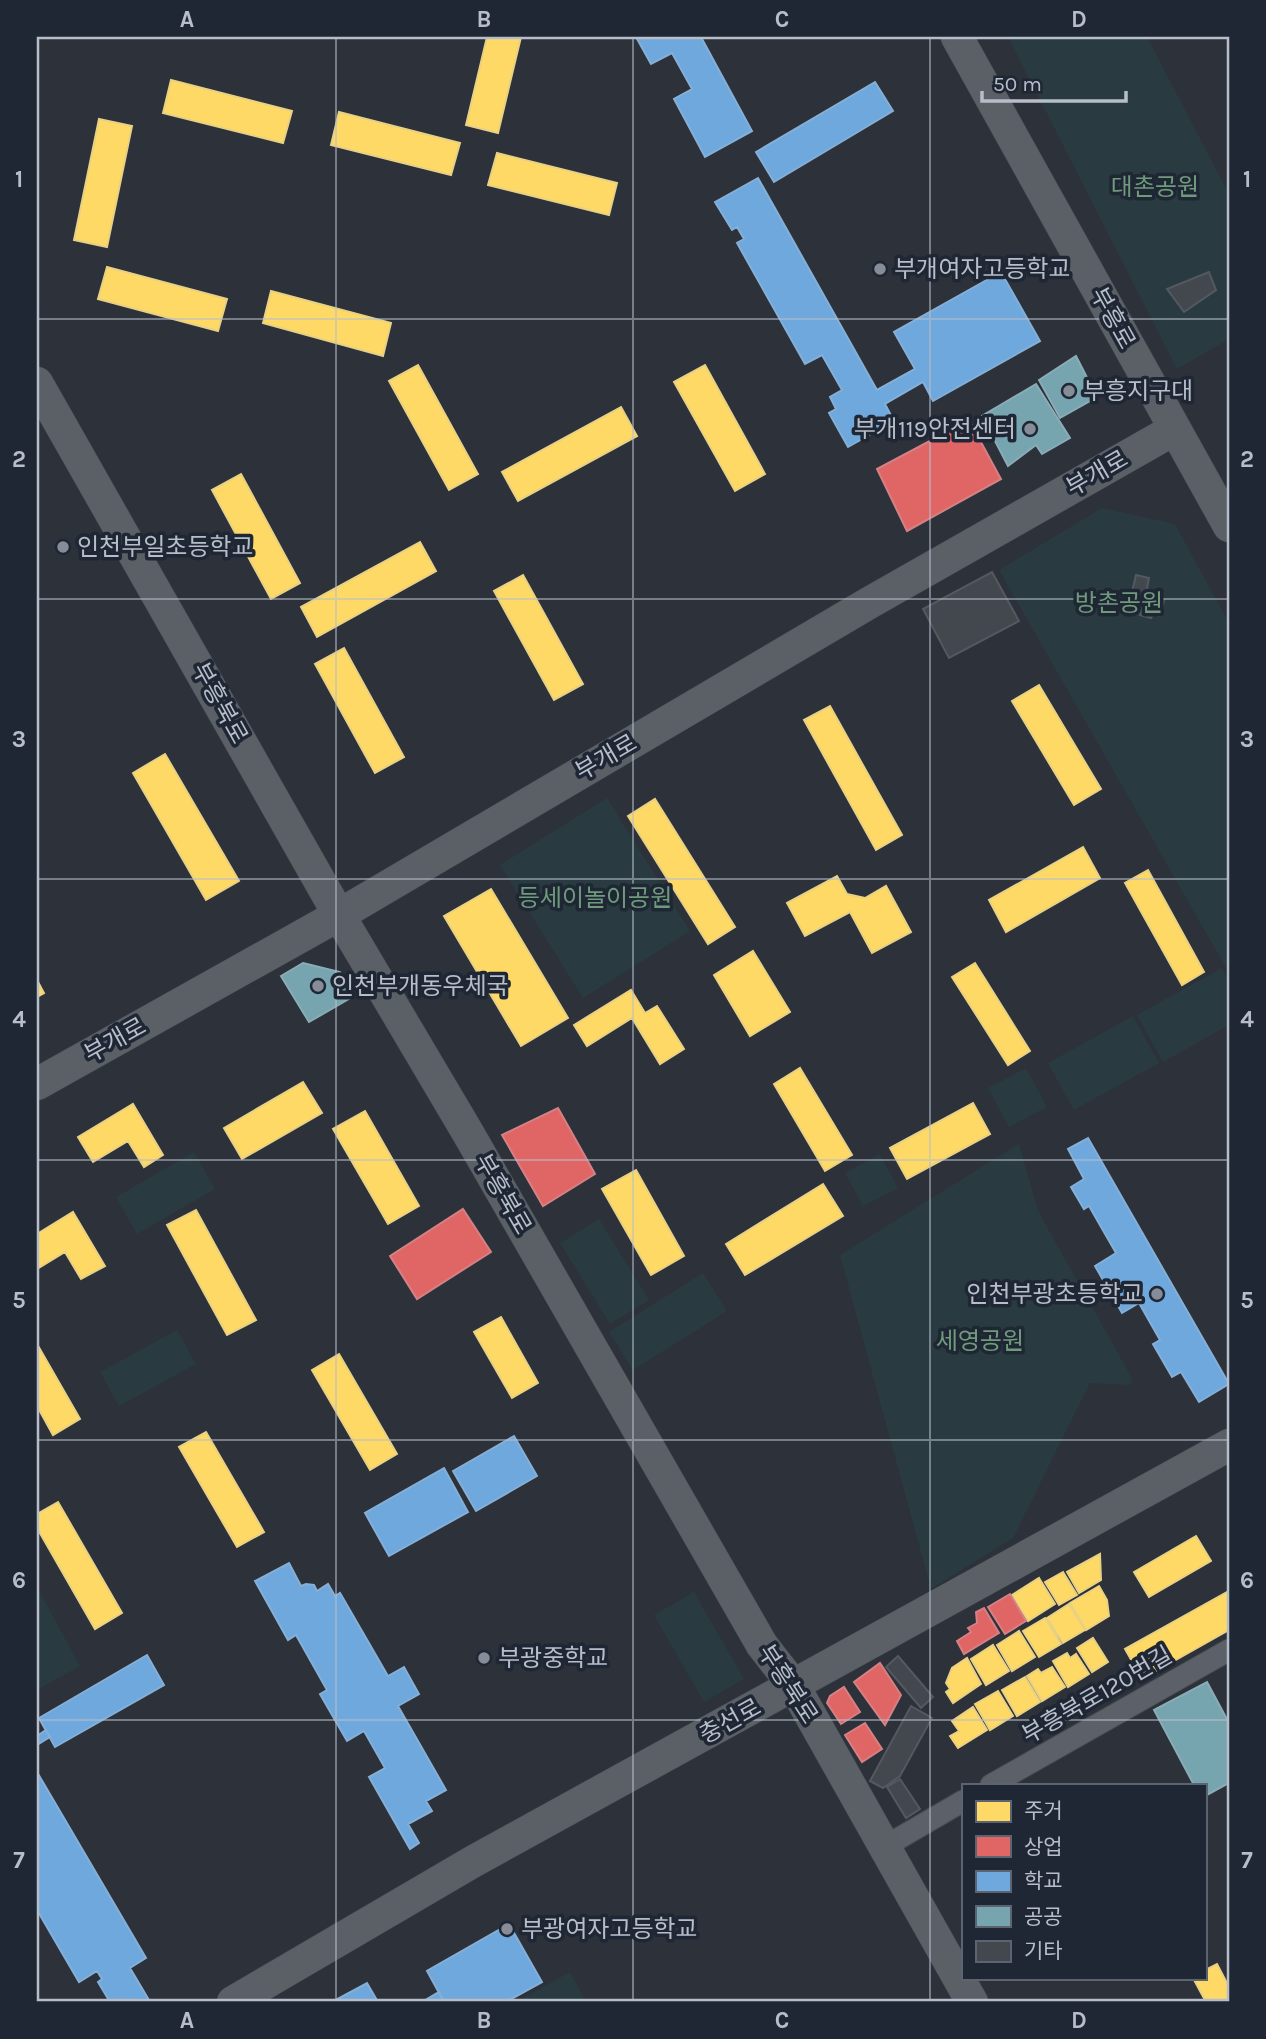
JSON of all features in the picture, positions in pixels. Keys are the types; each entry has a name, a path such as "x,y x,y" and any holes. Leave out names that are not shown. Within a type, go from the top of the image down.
{"street":[{"name":"부흥로","path":"957,37 1229,526"},
{"name":"부흥북로","path":"37,383 339,915 762,1645 794,1686 972,2002"},
{"name":"부개로","path":"37,1084 339,915 857,610 1175,429"},
{"name":"충선로","path":"233,2002 474,1861 1229,1445"},
{"name":"부흥북로120번길","path":"993,1784 1229,1650"},
{"path":"884,1847 962,1802"}],"green space":[{"name":"대촌공원","path":"1008,37 1147,37 1229,194 1229,339 1177,369"},
{"name":"방촌공원","path":"1102,508 1175,524 1229,623 1229,973 999,570"},
{"name":"등세이놀이공원","path":"607,798 690,931 583,998 500,865"},
{"path":"1222,968 1229,982 1229,1025 1163,1062 1137,1015"},
{"path":"1133,1016 1159,1063 1074,1110 1048,1063"},
{"path":"1026,1068 1047,1107 1009,1127 988,1088"},
{"name":"세영공원","path":"1019,1144 1038,1211 1132,1378 1130,1385 1090,1383 1013,1538 931,1589 840,1255"},
{"path":"194,1152 215,1189 137,1234 116,1197"},
{"path":"880,1154 898,1188 863,1206 845,1173"},
{"path":"599,1219 649,1300 610,1324 560,1243"},
{"path":"703,1273 727,1311 633,1370 609,1332"},
{"path":"177,1330 196,1364 119,1406 100,1372"},
{"path":"37,1587 80,1666 37,1690"},
{"path":"694,1592 744,1679 704,1702 654,1615"},
{"path":"570,1972 586,2002 516,2002"}],"building: 주거":[{"path":"487,37 521,37 498,133 466,125"},
{"path":"171,80 292,111 283,143 163,113"},
{"path":"339,112 460,143 451,175 331,145"},
{"path":"99,119 132,126 107,247 74,240"},
{"path":"497,153 617,183 609,215 488,185"},
{"path":"107,267 227,299 218,331 98,299"},
{"path":"271,291 391,323 383,356 263,323"},
{"path":"418,365 478,474 449,490 389,381"},
{"path":"705,365 765,474 735,491 674,382"},
{"path":"621,407 637,436 518,501 502,472"},
{"path":"241,474 300,583 271,599 212,490"},
{"path":"420,542 436,571 317,637 301,607"},
{"path":"523,575 583,684 554,700 494,591"},
{"path":"344,648 404,757 375,773 315,664"},
{"path":"1039,685 1101,789 1074,805 1012,701"},
{"path":"830,706 902,835 876,850 804,720"},
{"path":"165,754 239,881 206,900 133,773"},
{"path":"655,799 735,927 708,944 628,816"},
{"path":"1083,847 1100,878 1006,932 989,900"},
{"path":"1148,870 1204,972 1182,985 1125,883"},
{"path":"837,876 847,894 865,898 886,886 911,932 872,953 850,912 805,936 787,903"},
{"path":"491,889 568,1018 521,1046 444,916"},
{"path":"753,951 790,1012 750,1036 714,975"},
{"path":"975,963 1030,1051 1008,1065 952,977"},
{"path":"37,980 44,993 37,997"},
{"path":"631,990 645,1013 657,1006 684,1049 660,1064 632,1018 587,1046 574,1025"},
{"path":"800,1068 852,1155 825,1171 774,1084"},
{"path":"303,1082 322,1113 242,1159 224,1128"},
{"path":"973,1103 990,1134 907,1179 890,1148"},
{"path":"133,1104 163,1155 144,1167 128,1141 93,1162 78,1137"},
{"path":"365,1111 419,1206 388,1224 333,1129"},
{"path":"636,1170 684,1256 651,1275 602,1189"},
{"path":"823,1184 843,1216 745,1275 726,1244"},
{"path":"196,1210 256,1320 227,1335 167,1225"},
{"path":"73,1212 105,1266 81,1279 65,1252 37,1269 37,1234"},
{"path":"501,1317 538,1383 512,1398 474,1332"},
{"path":"37,1344 80,1419 53,1435 37,1406"},
{"path":"339,1354 397,1454 370,1470 312,1370"},
{"path":"206,1432 264,1532 237,1547 179,1447"},
{"path":"58,1502 122,1613 95,1629 37,1528 37,1514"},
{"path":"1196,1536 1211,1561 1149,1597 1134,1572"},
{"path":"1100,1554 1101,1580 1079,1593 1067,1572"},
{"path":"1063,1572 1077,1595 1059,1605 1045,1582"},
{"path":"1039,1578 1055,1604 1028,1621 1012,1595"},
{"path":"1099,1586 1107,1600 1109,1616 1086,1630 1070,1603"},
{"path":"1229,1591 1229,1630 1142,1679 1125,1649"},
{"path":"1069,1604 1085,1630 1063,1643 1047,1618"},
{"path":"1045,1618 1061,1644 1039,1657 1023,1631"},
{"path":"1019,1631 1035,1657 1012,1671 997,1645"},
{"path":"1093,1638 1108,1662 1092,1672 1077,1648"},
{"path":"993,1645 1009,1671 986,1685 971,1659"},
{"path":"1067,1653 1070,1658 1076,1654 1089,1674 1068,1687 1053,1661"},
{"path":"967,1658 981,1684 953,1703 946,1692 950,1689 946,1683 952,1668"},
{"path":"1052,1667 1065,1687 1042,1701 1027,1676 1038,1669 1041,1673"},
{"path":"1025,1677 1040,1702 1017,1716 1002,1690"},
{"path":"998,1691 1013,1716 990,1730 975,1704"},
{"path":"973,1707 987,1730 958,1748 950,1736 959,1731 952,1721"},
{"path":"1217,1964 1229,1987 1229,2002 1206,2002 1194,1980 1206,1980 1206,1970"}],"building: 상업":[{"path":"969,420 1001,479 907,531 877,469"},
{"path":"558,1108 595,1174 543,1206 502,1135"},
{"path":"463,1209 491,1252 417,1299 390,1256"},
{"path":"1010,1594 1026,1621 1005,1634 988,1607"},
{"path":"984,1608 999,1633 964,1654 957,1641 971,1632 968,1628 977,1623 976,1612"},
{"path":"880,1663 901,1695 885,1725 854,1682"},
{"path":"844,1687 860,1712 841,1724 827,1703 830,1696"},
{"path":"865,1723 882,1749 862,1762 845,1735"}],"building: 학교":[{"path":"636,37 701,37 752,131 705,157 674,99 692,89 672,53 651,64"},
{"path":"875,82 893,111 774,182 756,152"},
{"path":"758,178 877,390 915,369 894,332 1001,272 1040,341 933,401 923,382 885,404 894,421 848,447 829,413 836,409 830,397 842,390 822,355 805,364 737,243 744,239 737,227 732,230 715,202"},
{"path":"1088,1138 1229,1384 1199,1402 1181,1372 1172,1377 1153,1344 1160,1340 1139,1303 1122,1313 1095,1266 1116,1253 1089,1206 1084,1209 1071,1187 1084,1179 1068,1149"},
{"path":"514,1436 537,1476 476,1511 453,1471"},
{"path":"444,1468 468,1512 389,1556 365,1513"},
{"path":"289,1563 301,1586 314,1585 317,1591 328,1584 335,1596 340,1593 388,1676 404,1667 419,1694 398,1706 446,1790 426,1801 432,1811 408,1824 419,1843 410,1849 369,1777 385,1768 364,1731 347,1741 320,1694 327,1690 296,1635 288,1640 255,1581"},
{"path":"147,1655 164,1685 55,1747 39,1718"},
{"path":"46,1730 50,1737 37,1745 37,1736"},
{"path":"37,1772 146,1958 130,1968 149,2000 145,2002 110,2002 98,1982 102,1979 97,1971 79,1982 37,1910"},
{"path":"509,1924 542,1982 506,2002 444,2002 427,1971"},
{"path":"367,1983 378,2002 332,2002"},
{"path":"439,1992 444,2002 422,2002"}],"building: 공공":[{"path":"1076,356 1097,397 1060,418 1039,380"},
{"path":"1036,384 1070,438 1042,454 1036,445 1008,466 982,416"},
{"name":"인천부개동우체국","path":"303,963 340,972 354,996 309,1022 281,976"},
{"path":"1207,1682 1229,1723 1229,1783 1206,1795 1206,1784 1193,1784 1154,1710"}],"building: 기타":[{"path":"1209,272 1216,290 1184,312 1167,289"},
{"path":"992,572 1019,621 949,658 923,609"},
{"path":"1136,575 1149,578 1147,588 1154,592 1154,597 1164,600 1160,616 1153,614 1151,618 1140,615 1146,596 1132,592"},
{"path":"898,1656 933,1697 921,1708 886,1667"},
{"path":"911,1706 932,1718 900,1776 883,1788 870,1781"},
{"path":"900,1779 920,1809 906,1818 887,1787"}],"place":[{"name":"부개여자고등학교","path":"880,269"},
{"name":"부흥지구대","path":"1069,391"},
{"name":"부개119안전센터","path":"1030,429"},
{"name":"인천부일초등학교","path":"63,547"},
{"name":"인천부개동우체국","path":"318,986"},
{"name":"인천부광초등학교","path":"1157,1294"},
{"name":"부광중학교","path":"484,1658"},
{"name":"부광여자고등학교","path":"507,1929"}]}
